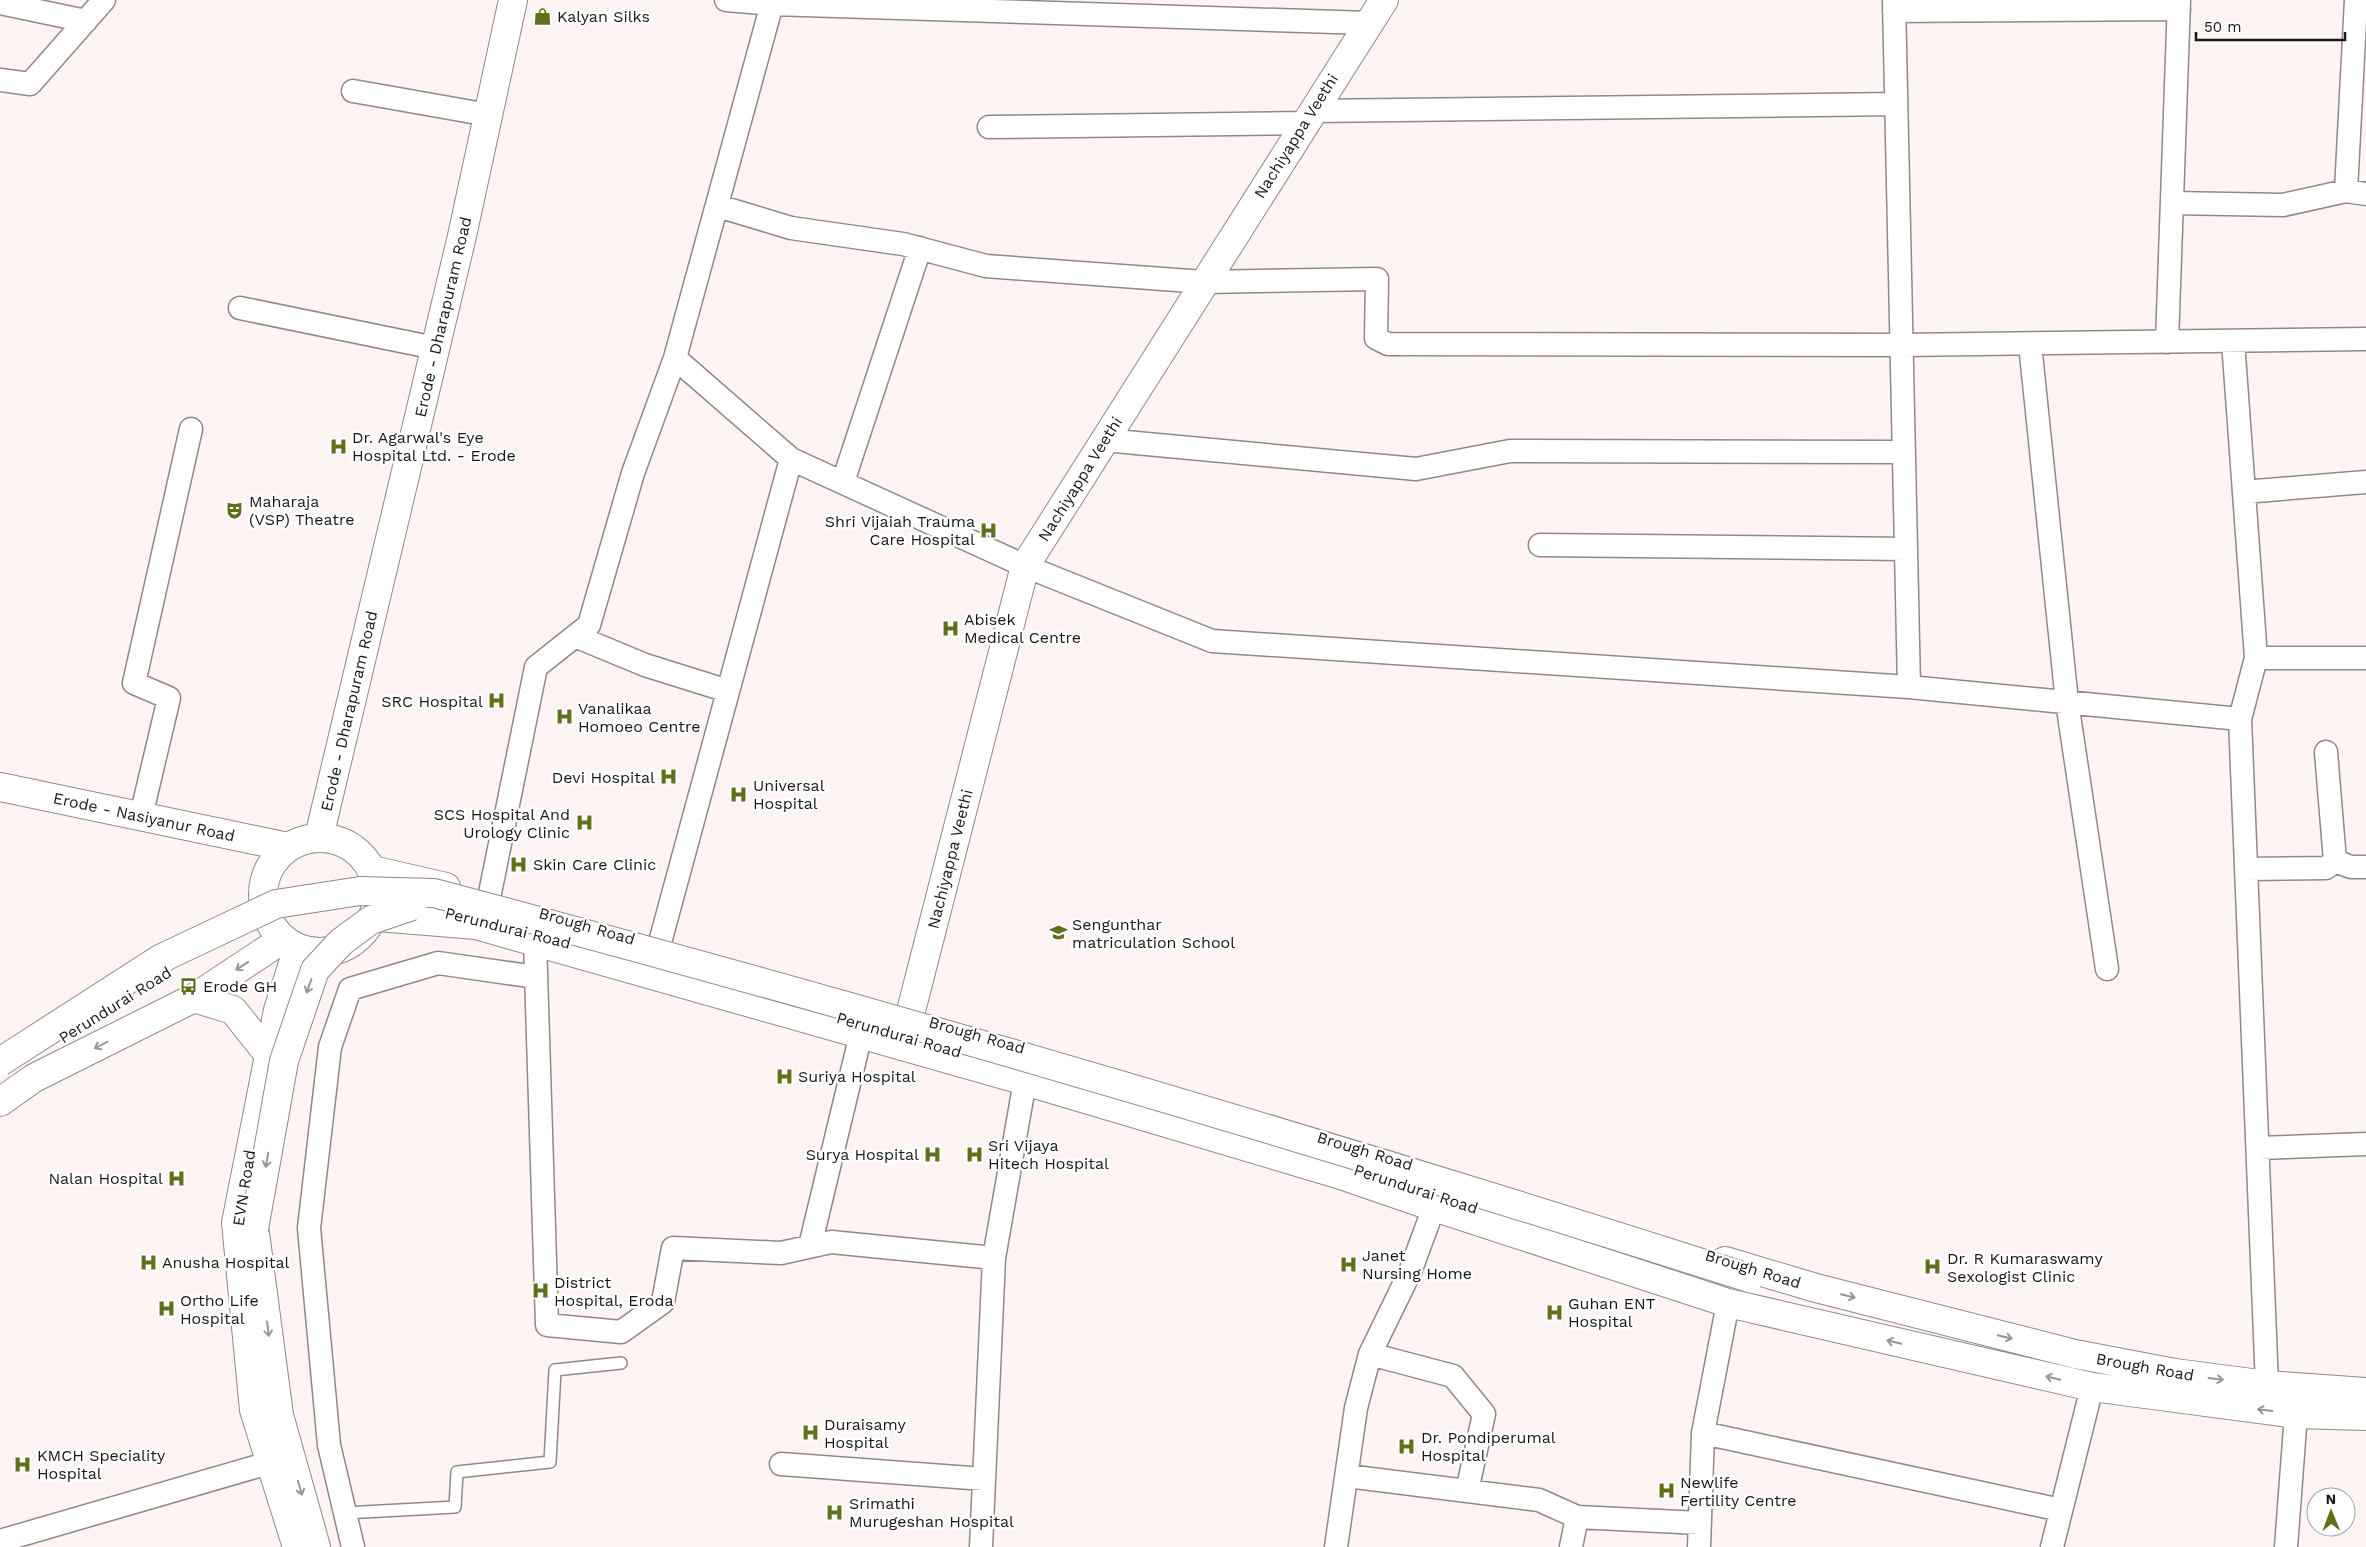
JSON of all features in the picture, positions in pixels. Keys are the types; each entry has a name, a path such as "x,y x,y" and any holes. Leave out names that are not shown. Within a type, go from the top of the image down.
{"main road":[{"name":"Erode - Dharapuram Road","path":"319,836 435,348 513,0"},
{"name":"Nachiyappa Veethi","path":"902,1046 1025,566 1384,0"},
{"name":"Erode - Nasiyanur Road","path":"0,788 288,847"},
{"path":"319,836 344,843 361,854 372,870 378,889 374,917 355,941 337,950 318,952 291,944 271,926 263,902 266,875 275,859 288,847 319,836"},
{"name":"Brough Road","path":"372,870 489,898 1048,1055 1816,1288 2075,1354 2175,1374 2267,1385 2366,1392"},
{"name":"Perundurai Road","path":"0,1062 160,959 276,904 360,892 434,894 957,1037 1523,1206 1741,1292 1816,1324"},
{"path":"0,1048 178,937 263,902"},
{"name":"Perundurai Road","path":"0,1079 93,1017 222,938 282,916 351,903 412,906 452,913 539,935 1191,1117 1741,1292 1816,1288"},
{"path":"316,1547 279,1415 254,1229 284,1061 315,970 341,942 371,920 412,906"},
{"name":"Brough Road","path":"374,917 476,925 1025,1081 1338,1174 1434,1208 1741,1292"},
{"path":"0,1102 34,1078 194,998 291,944"},
{"name":"EVN Road","path":"291,944 236,1223 254,1410 272,1462 297,1547"},
{"path":"194,998 233,1010 269,1055"},
{"name":"Brough Road","path":"1816,1324 2092,1387 2296,1414 2366,1416"}],"street":[{"path":"0,80 30,84 104,0"},
{"path":"726,0 1368,23"},
{"path":"2172,203 2284,205 2356,193 2356,0"},
{"path":"489,898 536,667 590,625 633,473 675,358 773,2"},
{"path":"0,3 86,21"},
{"path":"1909,687 1894,6 2179,5 2167,342"},
{"path":"352,91 488,115"},
{"path":"990,127 1309,116 1896,104"},
{"path":"718,206 791,228 903,244 986,266 1204,282 1377,279 1376,338 1388,344 1902,345 2366,339"},
{"path":"844,482 920,248"},
{"path":"240,308 435,348"},
{"path":"2232,341 2256,658 2240,719 2267,1385"},
{"path":"2030,344 2066,702 2107,969"},
{"path":"675,358 791,459 1025,566 1212,641 1909,687 2240,719"},
{"path":"141,816 169,698 134,683 191,429"},
{"path":"1104,440 1416,469 1510,451 1904,452"},
{"path":"659,946 791,459"},
{"path":"2244,492 2366,482"},
{"path":"1540,545 1906,549"},
{"path":"575,636 645,665 728,691"},
{"path":"2256,658 2366,658"},
{"path":"2326,752 2335,861"},
{"path":"2246,869 2326,868 2335,861"},
{"path":"2335,861 2351,867 2366,867"},
{"path":"536,942 547,1325 621,1332 663,1302 673,1248 781,1253 831,1242 994,1258"},
{"path":"353,1547 329,1445 309,1228 330,1047 350,988 438,963 536,977"},
{"path":"810,1246 861,1034"},
{"path":"981,1547 994,1258 1025,1081"},
{"path":"2258,1148 2366,1144"},
{"path":"1336,1547 1356,1408 1370,1354 1410,1272 1434,1208"},
{"path":"1699,1547 1704,1433 1741,1292"},
{"path":"1370,1354 1453,1376 1484,1414 1467,1491"},
{"path":"2052,1547 2092,1387"},
{"path":"2286,1547 2296,1414"},
{"path":"1704,1433 2061,1510"},
{"path":"0,1541 272,1462"},
{"path":"781,1464 984,1479"},
{"path":"1346,1476 1539,1500 1578,1517 1700,1523"},
{"path":"1571,1547 1578,1517"}],"lane":[{"path":"345,1513 455,1507 457,1472 550,1462 555,1370 620,1363"}],"place":[{"name":"Kalyan Silks","path":"543,16"},
{"name":"Dr. Agarwal's Eye Hospital Ltd. - Erode","path":"338,446"},
{"name":"Maharaja (VSP) Theatre","path":"235,510"},
{"name":"Shri Vijaiah Trauma Care Hospital","path":"989,530"},
{"name":"Abisek Medical Centre","path":"950,628"},
{"name":"SRC Hospital","path":"497,701"},
{"name":"Vanalikaa Homoeo Centre","path":"564,717"},
{"name":"Devi Hospital","path":"669,777"},
{"name":"Universal Hospital","path":"739,794"},
{"name":"SCS Hospital And Urology Clinic","path":"584,823"},
{"name":"Skin Care Clinic","path":"519,864"},
{"name":"Sengunthar matriculation School","path":"1058,933"},
{"name":"Erode GH","path":"189,986"},
{"name":"Suriya Hospital","path":"784,1076"},
{"name":"Surya Hospital","path":"933,1154"},
{"name":"Sri Vijaya Hitech Hospital","path":"974,1154"},
{"name":"Nalan Hospital","path":"177,1178"},
{"name":"Anusha Hospital","path":"148,1262"},
{"name":"Janet Nursing Home","path":"1348,1264"},
{"name":"Dr. R Kumaraswamy Sexologist Clinic","path":"1933,1267"},
{"name":"District Hospital, Eroda","path":"540,1291"},
{"name":"Ortho Life Hospital","path":"166,1309"},
{"name":"Guhan ENT Hospital","path":"1554,1312"},
{"name":"Duraisamy Hospital","path":"810,1433"},
{"name":"Dr. Pondiperumal Hospital","path":"1407,1446"},
{"name":"KMCH Speciality Hospital","path":"23,1464"},
{"name":"Newlife Fertility Centre","path":"1666,1491"},
{"name":"Srimathi Murugeshan Hospital","path":"835,1512"}]}
